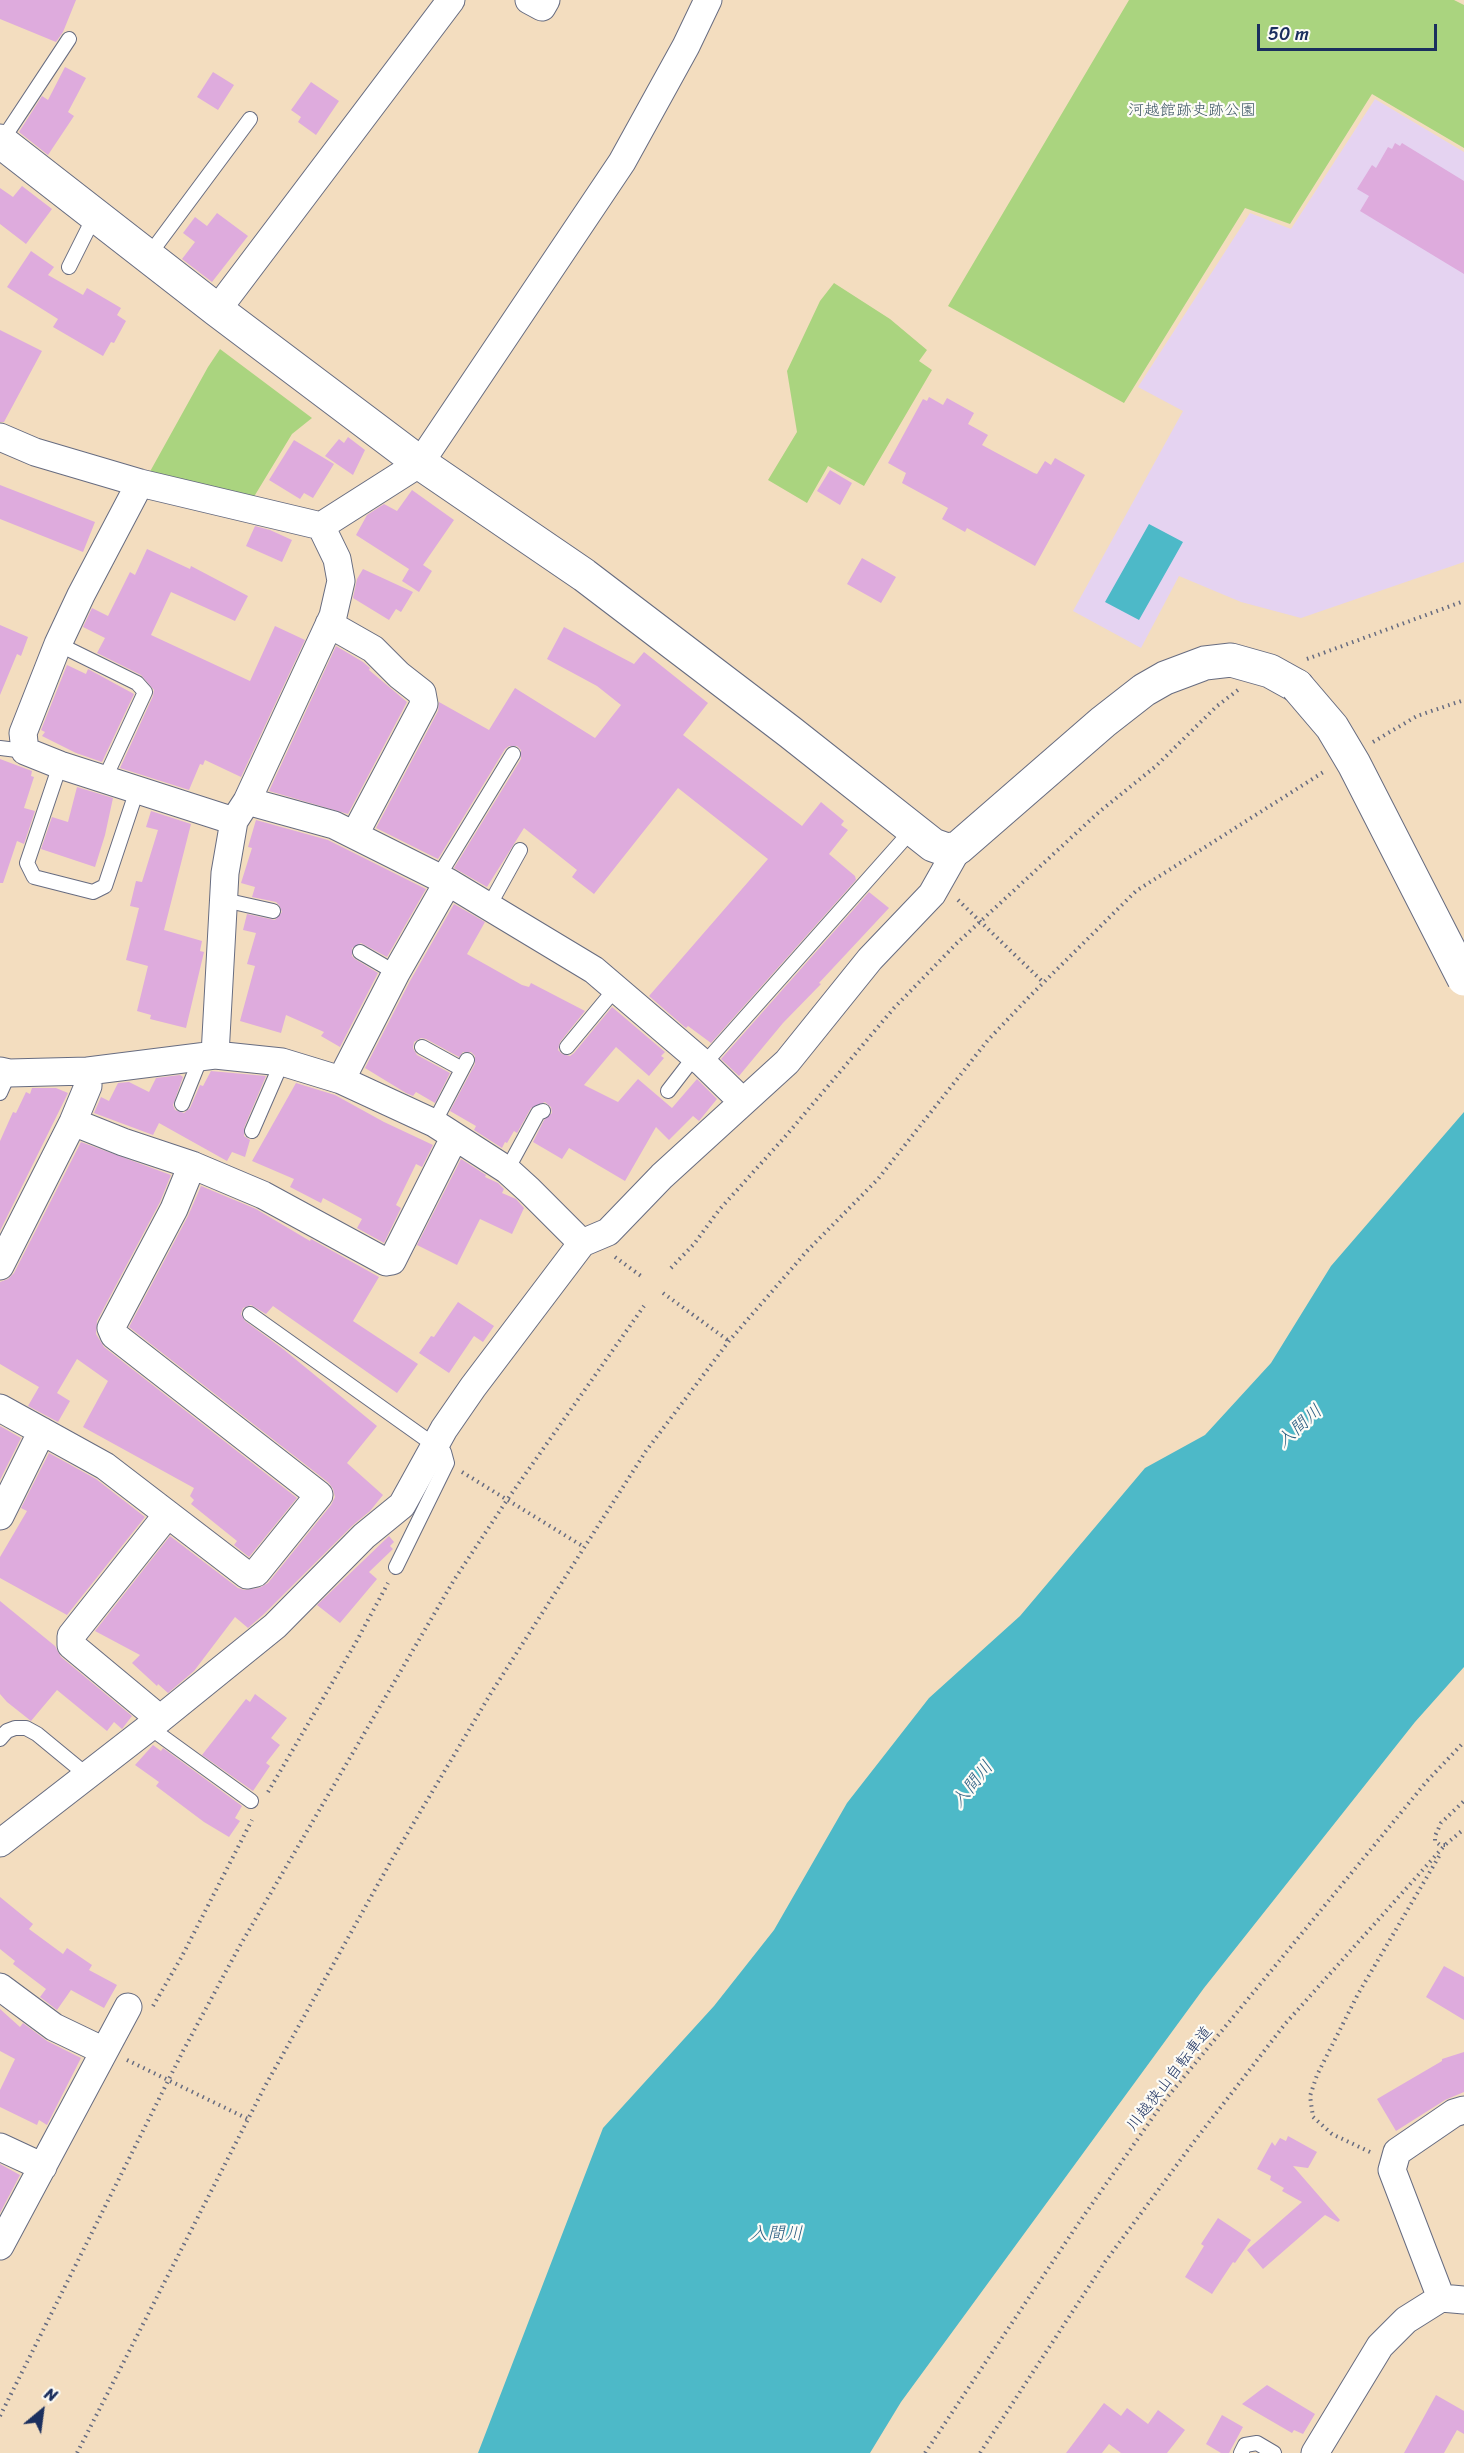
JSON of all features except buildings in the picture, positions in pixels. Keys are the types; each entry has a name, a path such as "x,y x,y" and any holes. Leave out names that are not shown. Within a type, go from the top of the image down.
{"street":[{"path":"217,310 451,0"},
{"path":"529,0 542,7 546,0"},
{"path":"0,437 35,452 140,483 321,526 420,463 622,162 686,46 708,0"},
{"path":"1,141 217,310 420,463 585,575 790,732 912,830 933,845 947,850 958,848"},
{"path":"140,483 81,595 58,644 23,733 12,750 137,790 240,811 318,819 355,834 489,906 594,970 699,1060 742,1101"},
{"path":"208,1056 225,873 240,811 329,624 341,581 337,559 321,526"},
{"path":"329,624 373,649 399,675 422,693 423,704 355,834"},
{"path":"3,1835 88,1776 274,1626 364,1536 402,1505 473,1386 582,1243 608,1232 662,1176 787,1062 870,959 932,894 958,848 1103,722 1144,690 1165,678 1205,663 1231,660 1252,664 1270,671 1301,673 1354,764 1464,979"},
{"path":"341,1080 443,880"},
{"path":"3,1079 208,1056 282,1062 341,1080 444,1131 507,1170 582,1243"},
{"path":"0,1266 73,1122 88,1086 88,1071"},
{"path":"73,1122 123,1142 192,1165 263,1195 386,1262 392,1261 444,1131"},
{"path":"0,1408 105,1466 247,1575 256,1573 319,1495 114,1335 111,1328 174,1209 192,1165"},
{"path":"0,1516 42,1431"},
{"path":"155,1723 71,1645 71,1636 167,1515"},
{"path":"0,1987 54,2028 112,2054"},
{"path":"0,2246 43,2167 140,2008"},
{"path":"1315,2453 1380,2346 1406,2320 1452,2299 1392,2170 1397,2152 1454,2113 1464,2110"},
{"path":"0,2147 43,2167"}],"lane":[{"path":"1,141 69,39"},
{"path":"148,255 250,120"},
{"path":"69,267 96,214"},
{"path":"58,644 137,683 145,692 105,778"},
{"path":"443,880 513,754"},
{"path":"60,765 27,863 34,877 93,892 105,886 137,790"},
{"path":"668,1091 912,830"},
{"path":"489,906 520,850"},
{"path":"224,900 273,911"},
{"path":"360,951 396,974"},
{"path":"567,1047 615,988"},
{"path":"422,1047 465,1065 444,1131"},
{"path":"182,1104 208,1056"},
{"path":"252,1131 282,1062"},
{"path":"507,1170 538,1113 543,1111"},
{"path":"250,1314 444,1452 447,1463 396,1567"},
{"path":"155,1723 256,1805"},
{"path":"0,1739 7,1731 26,1728 37,1734 88,1776"},
{"path":"1241,2453 1245,2445 1257,2443 1274,2453"}],"path":[{"path":"1301,673 1464,601"},
{"path":"671,1268 694,1244 719,1210 784,1138 894,1008 980,922 1099,812 1156,766 1217,706 1242,687"},
{"path":"1368,745 1417,716 1464,700"},
{"path":"77,2453 248,2119 391,1861 491,1693 646,1450 729,1341 807,1251 878,1179 988,1040 1044,982 1136,891 1328,769"},
{"path":"953,896 1044,982"},
{"path":"610,1253 641,1276"},
{"path":"663,1293 729,1341"},
{"path":"0,2416 168,2080 238,1949 454,1580 507,1500 644,1306"},
{"path":"468,1475 584,1547"},
{"path":"140,2008 181,1958 256,1805 344,1665 396,1567"},
{"name":"川越狭山自転車道","path":"925,2453 1078,2224 1165,2100 1427,1781 1464,1742"},
{"path":"1446,1845 1440,1845 1435,1841 1435,1836 1441,1823 1464,1801"},
{"path":"980,2453 1105,2262 1192,2143 1285,2024 1446,1845 1464,1829"},
{"path":"1392,2170 1371,2152 1332,2134 1313,2117 1310,2096 1317,2075 1358,1994 1446,1845"},
{"path":"112,2054 248,2119"}],"shaded area":[{"path":"1375,99 1464,152 1464,562 1301,618 1241,602 1179,576 1141,648 1073,611 1183,411 1138,387 1250,213 1291,229"}],"green space":[{"name":"河越館跡史跡公園","path":"1129,0 1454,0 1464,5 1464,148 1372,94 1290,224 1245,208 1124,403 948,306"},
{"path":"834,283 890,319 927,350 919,361 932,370 864,486 828,466 807,503 768,480 797,432 787,371 820,301"},
{"path":"220,349 312,418 292,434 252,500 147,477"}],"water":[{"path":"1149,524 1183,542 1139,620 1105,602"},
{"name":"入間川","path":"1464,1112 1464,1667 1415,1722 1204,1988 901,2402 870,2453 478,2453 603,2128 714,2006 774,1930 847,1803 929,1698 1020,1616 1145,1468 1205,1435 1271,1363 1331,1266"}]}
